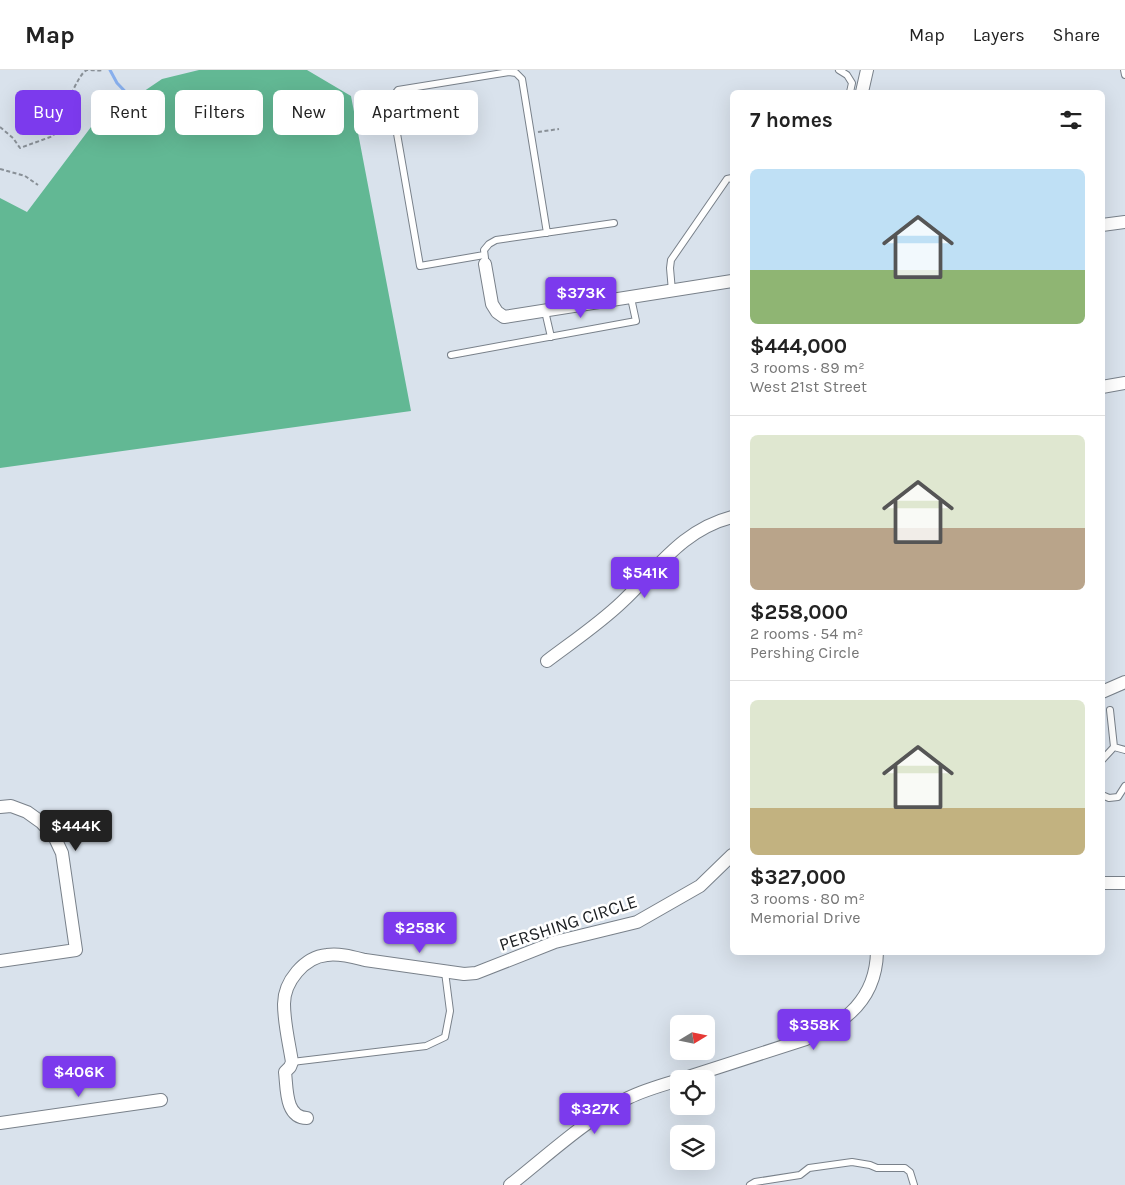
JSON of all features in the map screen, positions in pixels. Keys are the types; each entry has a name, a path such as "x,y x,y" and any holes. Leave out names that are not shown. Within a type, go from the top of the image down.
{"street":[{"path":"862,90 867,70"},
{"path":"1105,225 1125,222"},
{"path":"485,260 492,304 497,312 508,317 730,282"},
{"path":"1105,386 1125,383"},
{"path":"547,661 606,616 675,548 693,534 711,524 730,518"},
{"path":"1105,691 1125,682"},
{"path":"0,961 76,950 62,853 54,836 42,822 27,812 3,806"},
{"name":"PERSHING CIRCLE","path":"307,1118 298,1116 291,1110 284,1072 292,1062 284,1003 286,988 296,972 310,961 327,955 343,956 445,972 476,973 555,942 637,922 700,886 730,857"},
{"path":"1105,883 1125,883"},
{"path":"708,1070 806,1039 825,1032 841,1022 855,1009 866,994 873,975 876,955"},
{"path":"510,1185 583,1127 615,1105 670,1083"},
{"path":"0,1123 161,1100"}],"lane":[{"path":"839,70 848,76 852,83 850,90"},
{"path":"1124,70 1125,75"},
{"path":"547,233 522,79 516,73 509,72 398,90 391,99 420,266 485,260 484,250 496,240 547,233 614,223"},
{"path":"672,291 671,260 727,179 730,178"},
{"path":"450,355 636,321 631,298"},
{"path":"546,311 551,337"},
{"path":"1105,757 1114,747 1110,710"},
{"path":"1114,747 1125,750"},
{"path":"1105,796 1118,797 1125,786"},
{"path":"292,1062 426,1046 445,1037 450,1011 445,972"},
{"path":"750,1185 755,1182 800,1175 809,1168 852,1162 877,1168 905,1168 910,1172 914,1185"}],"path":[{"path":"0,128 13,138 20,148 52,136 61,121 70,96 82,74 87,70 103,70"},
{"path":"531,133 559,129"},
{"path":"0,169 25,176 38,185"}],"green space":[{"path":"199,70 307,70 341,90 273,90 273,135 344,135 344,92 351,96 354,112 354,135 358,135 411,411 0,468 0,198 27,212 91,127 91,135 165,135 165,90 146,90 162,79"}],"waterway":[{"path":"110,70 117,83 124,90"}]}
